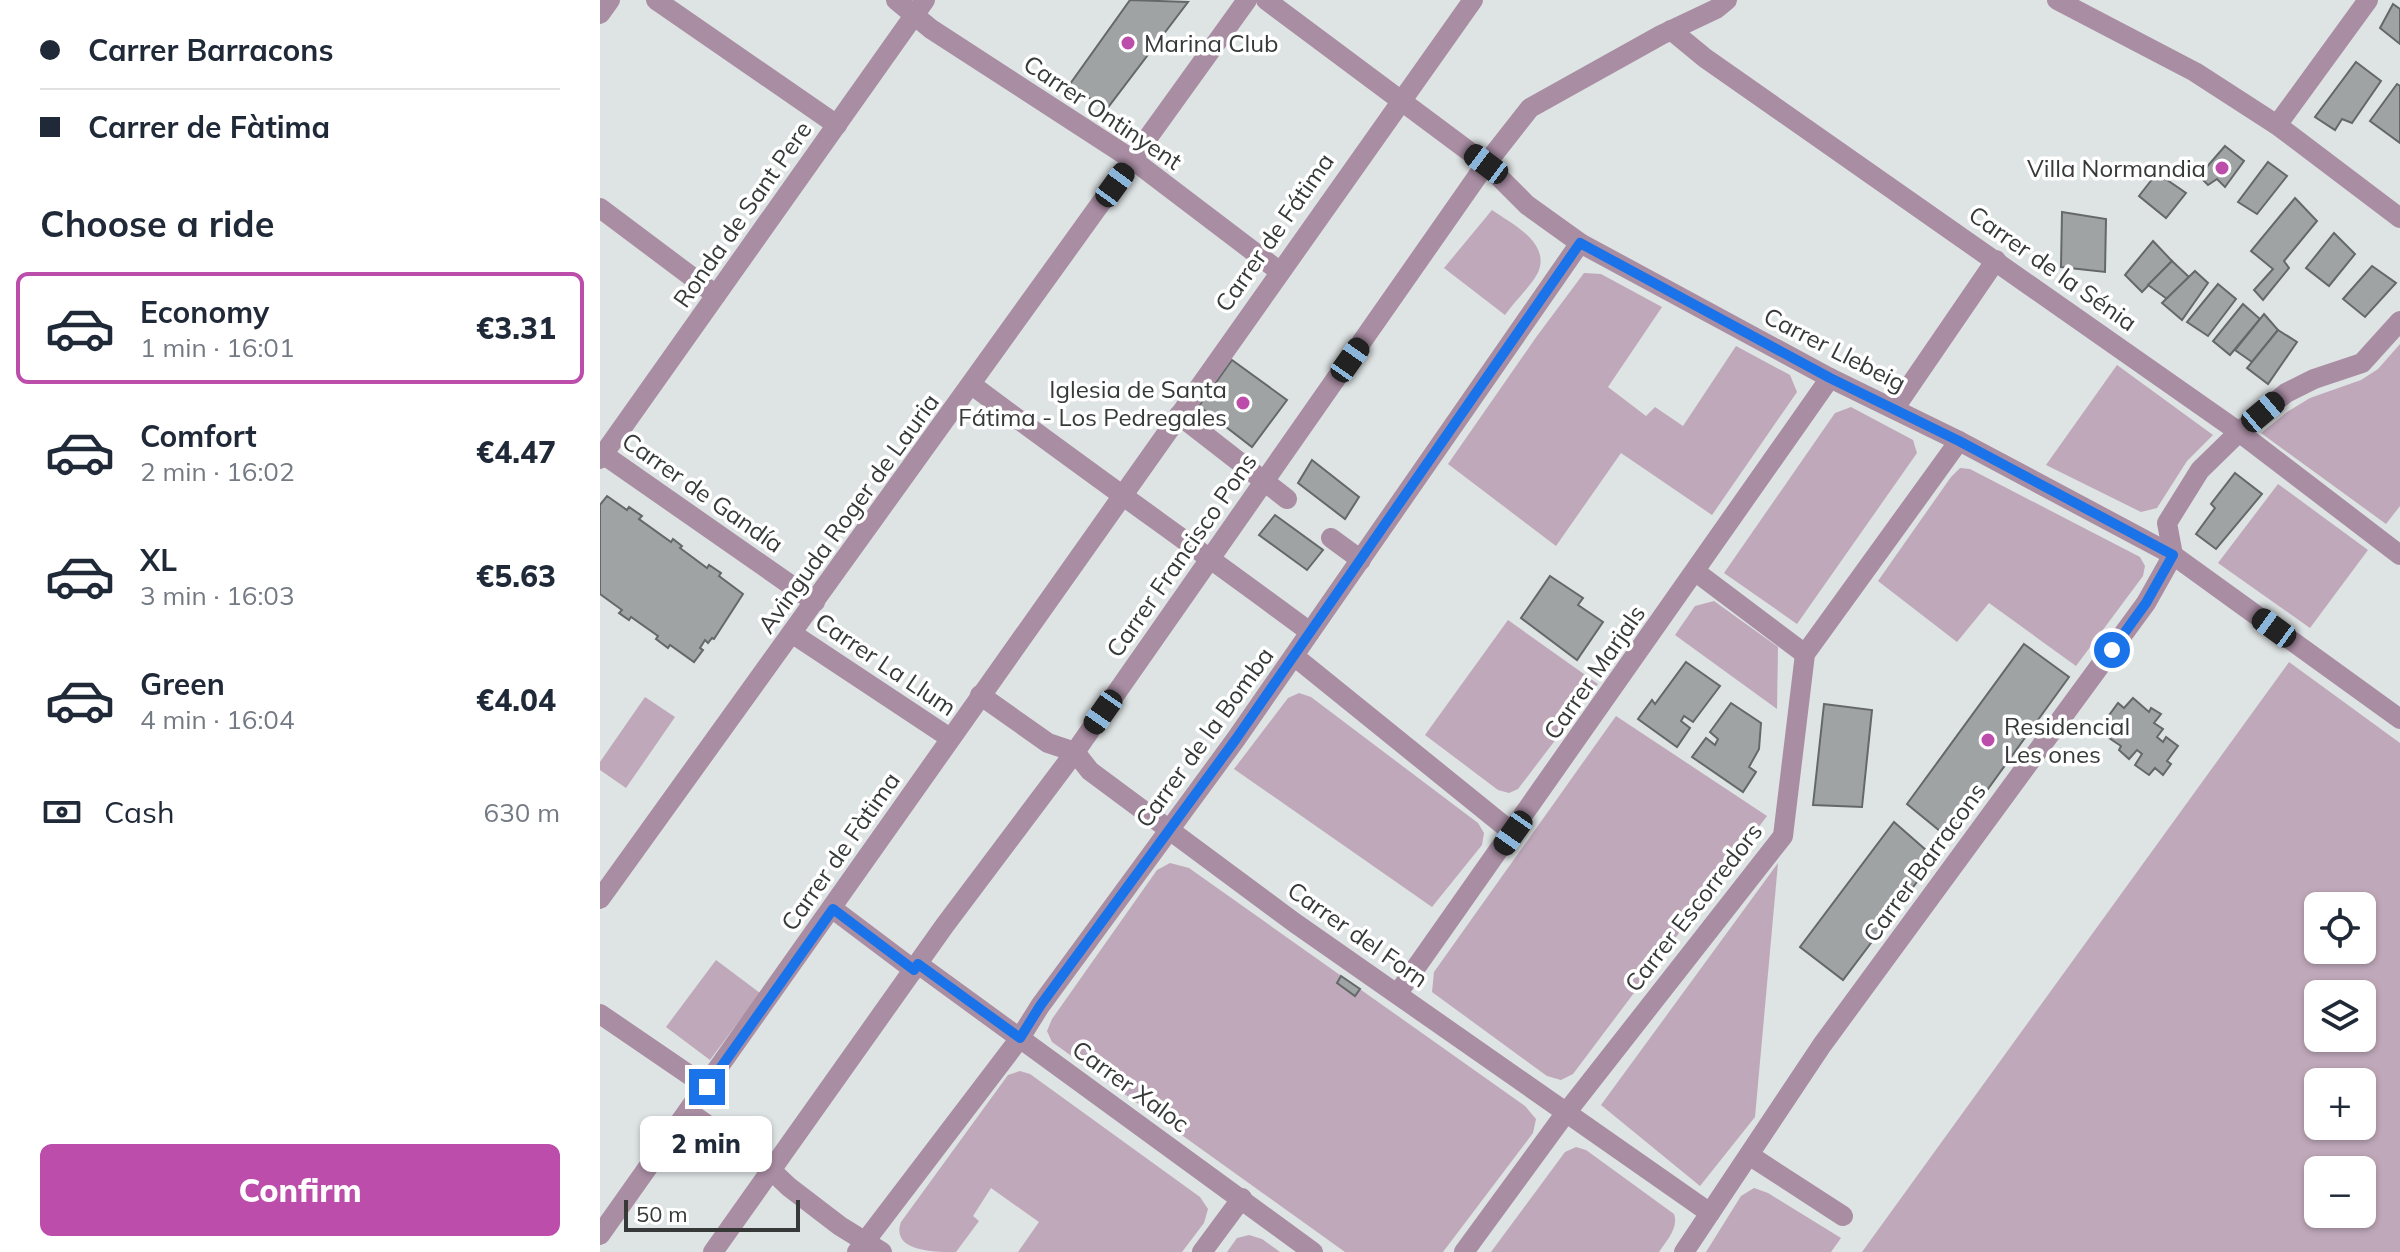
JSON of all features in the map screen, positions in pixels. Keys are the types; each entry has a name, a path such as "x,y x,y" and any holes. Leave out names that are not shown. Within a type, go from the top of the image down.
{"street":[{"path":"600,14 610,0"},
{"path":"656,0 837,125"},
{"name":"Carrer Ontinyent","path":"896,0 920,8 931,29 1133,160 1279,271"},
{"name":"Avinguda Roger de Lauria","path":"600,899 1247,0"},
{"name":"Carrer Llebeig","path":"1266,0 1486,164 1527,205 1580,243 1830,378 1959,441 2173,555 2400,719"},
{"name":"Carrer de Fátima","path":"1122,497 1399,100 1473,0"},
{"name":"Carrer Francisco Pons","path":"713,1252 916,967 1075,752 1486,164 1530,108 1671,30 1716,9 1727,0"},
{"path":"2057,0 2195,72 2277,125 2400,218"},
{"path":"2277,125 2368,0"},
{"name":"Ronda de Sant Pere","path":"601,455 920,8"},
{"name":"Carrer de la Sénia","path":"1671,30 1705,58 2239,432 2400,555"},
{"path":"600,208 716,295"},
{"name":"Carrer de la Bomba","path":"868,1248 1294,656 1580,243"},
{"path":"1894,409 1996,260"},
{"path":"2173,555 2167,523 2200,470 2286,393 2314,379 2362,363 2400,321"},
{"name":"Carrer Marjals","path":"1398,993 1830,378"},
{"path":"972,385 1310,632"},
{"path":"1179,415 1287,499"},
{"name":"Carrer Escorredors","path":"1464,1252 1566,1113 1783,836 1805,654 1959,441"},
{"name":"Carrer de Gandía","path":"601,455 815,602"},
{"name":"Carrer de Fàtima","path":"600,1235 1122,497"},
{"path":"1331,538 1361,560"},
{"name":"Carrer Barracons","path":"1684,1252 1822,1045 2146,603 2173,555"},
{"path":"1696,572 1805,654"},
{"name":"Carrer La Llum","path":"793,634 950,738"},
{"path":"1294,656 1513,833"},
{"name":"Carrer del Forn","path":"980,695 1048,743 1075,752 1090,771 1295,923 1710,1213"},
{"name":"Carrer Xaloc","path":"833,909 1020,1038 1313,1252"},
{"path":"600,1014 707,1087"},
{"path":"689,1112 771,1170 868,1248"},
{"path":"1749,1155 1843,1216"},
{"path":"1202,1252 1242,1198"}],"shaded area":[{"path":"1492,210 1526,234 1541,260 1536,275 1505,315 1444,268"},
{"path":"1584,273 1601,274 1662,307 1608,387 1646,416 1655,407 1683,426 1736,346 1790,375 1797,392 1712,515 1621,453 1556,546 1448,464"},
{"path":"2400,344 2400,506 2386,524 2261,433 2310,398 2361,380 2378,369"},
{"path":"2117,365 2213,435 2187,461 2157,508 2141,512 2046,465"},
{"path":"1851,407 1913,440 1917,453 1797,624 1724,573 1835,413"},
{"path":"1960,468 1970,469 2140,557 2145,566 2143,576 2076,666 1989,603 1957,642 1878,581"},
{"path":"2278,484 2368,550 2310,628 2218,563"},
{"path":"1714,601 1778,647 1777,709 1675,635 1695,606"},
{"path":"1508,620 1598,684 1518,789 1509,793 1498,790 1425,735"},
{"path":"2289,662 2400,743 2400,1252 1862,1252"},
{"path":"1299,693 1311,697 1478,823 1484,833 1482,845 1432,907 1234,769 1288,698"},
{"path":"645,697 675,717 626,788 600,770 600,762"},
{"path":"1616,716 1767,816 1573,1074 1561,1080 1547,1076 1432,992 1434,972"},
{"path":"1170,863 1189,868 1525,1106 1536,1119 1533,1133 1443,1252 1345,1252 1052,1042 1047,1031 1052,1019 1157,870"},
{"path":"1778,863 1755,1117 1700,1186 1601,1105"},
{"path":"716,960 760,993 710,1060 666,1027"},
{"path":"1020,1071 1030,1074 1200,1197 1208,1209 1204,1223 1182,1252 1018,1252 1039,1222 991,1188 973,1216 979,1221 956,1252 917,1248 902,1239 899,1232 901,1222 1008,1075"},
{"path":"1576,1147 1586,1150 1674,1214 1673,1229 1659,1252 1491,1252 1565,1152"},
{"path":"1754,1188 1768,1193 1841,1238 1831,1252 1706,1252 1741,1196"},
{"path":"1249,1235 1262,1239 1280,1252 1227,1252 1237,1238"}],"building":[{"name":"Marina Club","path":"1130,0 1188,2 1106,110 1070,84"},
{"path":"2393,4 2400,9 2400,44 2380,28"},
{"path":"2356,62 2381,81 2352,123 2342,119 2335,130 2315,117"},
{"path":"2397,84 2400,86 2400,143 2370,121"},
{"name":"Villa Normandia","path":"2225,146 2244,161 2225,187 2217,179 2208,185 2199,176"},
{"path":"2268,162 2287,176 2257,214 2238,202"},
{"path":"2157,173 2186,193 2166,218 2139,196"},
{"path":"2295,198 2317,221 2284,261 2289,268 2263,300 2254,290 2273,269 2251,251"},
{"path":"2062,212 2106,219 2105,272 2061,267"},
{"path":"2334,233 2355,254 2329,286 2306,268"},
{"path":"2153,241 2172,261 2142,292 2125,275"},
{"path":"2172,261 2189,277 2167,299 2148,285"},
{"path":"2372,266 2396,283 2365,317 2343,299"},
{"path":"2195,271 2208,283 2182,320 2162,303"},
{"path":"2218,284 2236,299 2208,336 2187,322"},
{"path":"2243,304 2260,319 2230,355 2213,341"},
{"path":"2264,314 2278,330 2252,362 2235,350"},
{"path":"2278,330 2297,342 2268,384 2247,368"},
{"name":"Iglesia de Santa Fátima - Los Pedregales","path":"1232,360 1287,400 1252,447 1199,406"},
{"path":"1312,460 1359,497 1345,519 1298,483"},
{"path":"2235,473 2262,494 2216,549 2196,534 2215,508 2211,504"},
{"path":"607,496 642,516 639,519 671,542 673,539 707,568 709,565 721,573 719,576 743,594 714,639 708,643 705,640 700,648 703,650 694,662 670,645 668,648 656,639 658,636 631,617 629,620 619,613 622,610 600,594 600,505"},
{"path":"1275,515 1323,550 1307,570 1259,535"},
{"path":"1550,576 1583,598 1578,605 1603,622 1577,660 1521,618"},
{"name":"Residencial Les ones","path":"2024,644 2069,677 1951,840 1907,804"},
{"path":"1686,662 1720,686 1693,722 1684,716 1681,721 1690,728 1677,747 1638,719 1652,700 1655,704"},
{"path":"2133,698 2149,712 2151,708 2161,714 2154,723 2163,729 2157,737 2163,742 2166,737 2178,746 2167,761 2171,764 2163,775 2155,768 2149,775 2135,765 2142,754 2137,750 2129,759 2119,750 2121,746 2106,736 2115,724 2107,718 2118,703 2124,708"},
{"path":"1731,703 1761,723 1759,749 1749,767 1756,772 1743,792 1692,757 1706,738 1715,745 1718,739 1710,732"},
{"path":"1824,704 1872,710 1862,807 1813,805"},
{"path":"1894,822 1935,858 1843,980 1800,947"},
{"path":"1341,976 1360,989 1355,996 1337,983"}],"place":[{"name":"Marina Club","path":"1128,43"},
{"name":"Villa Normandia","path":"2222,168"},
{"name":"Iglesia de Santa Fátima - Los Pedregales","path":"1243,403"},
{"name":"Residencial Les ones","path":"1988,740"}],"route":[{"path":"707,1087 833,909 914,970 918,964 1020,1038 1040,1006 1236,739 1580,243 1830,378 1959,441 2173,555 2146,603 2112,650"}]}
